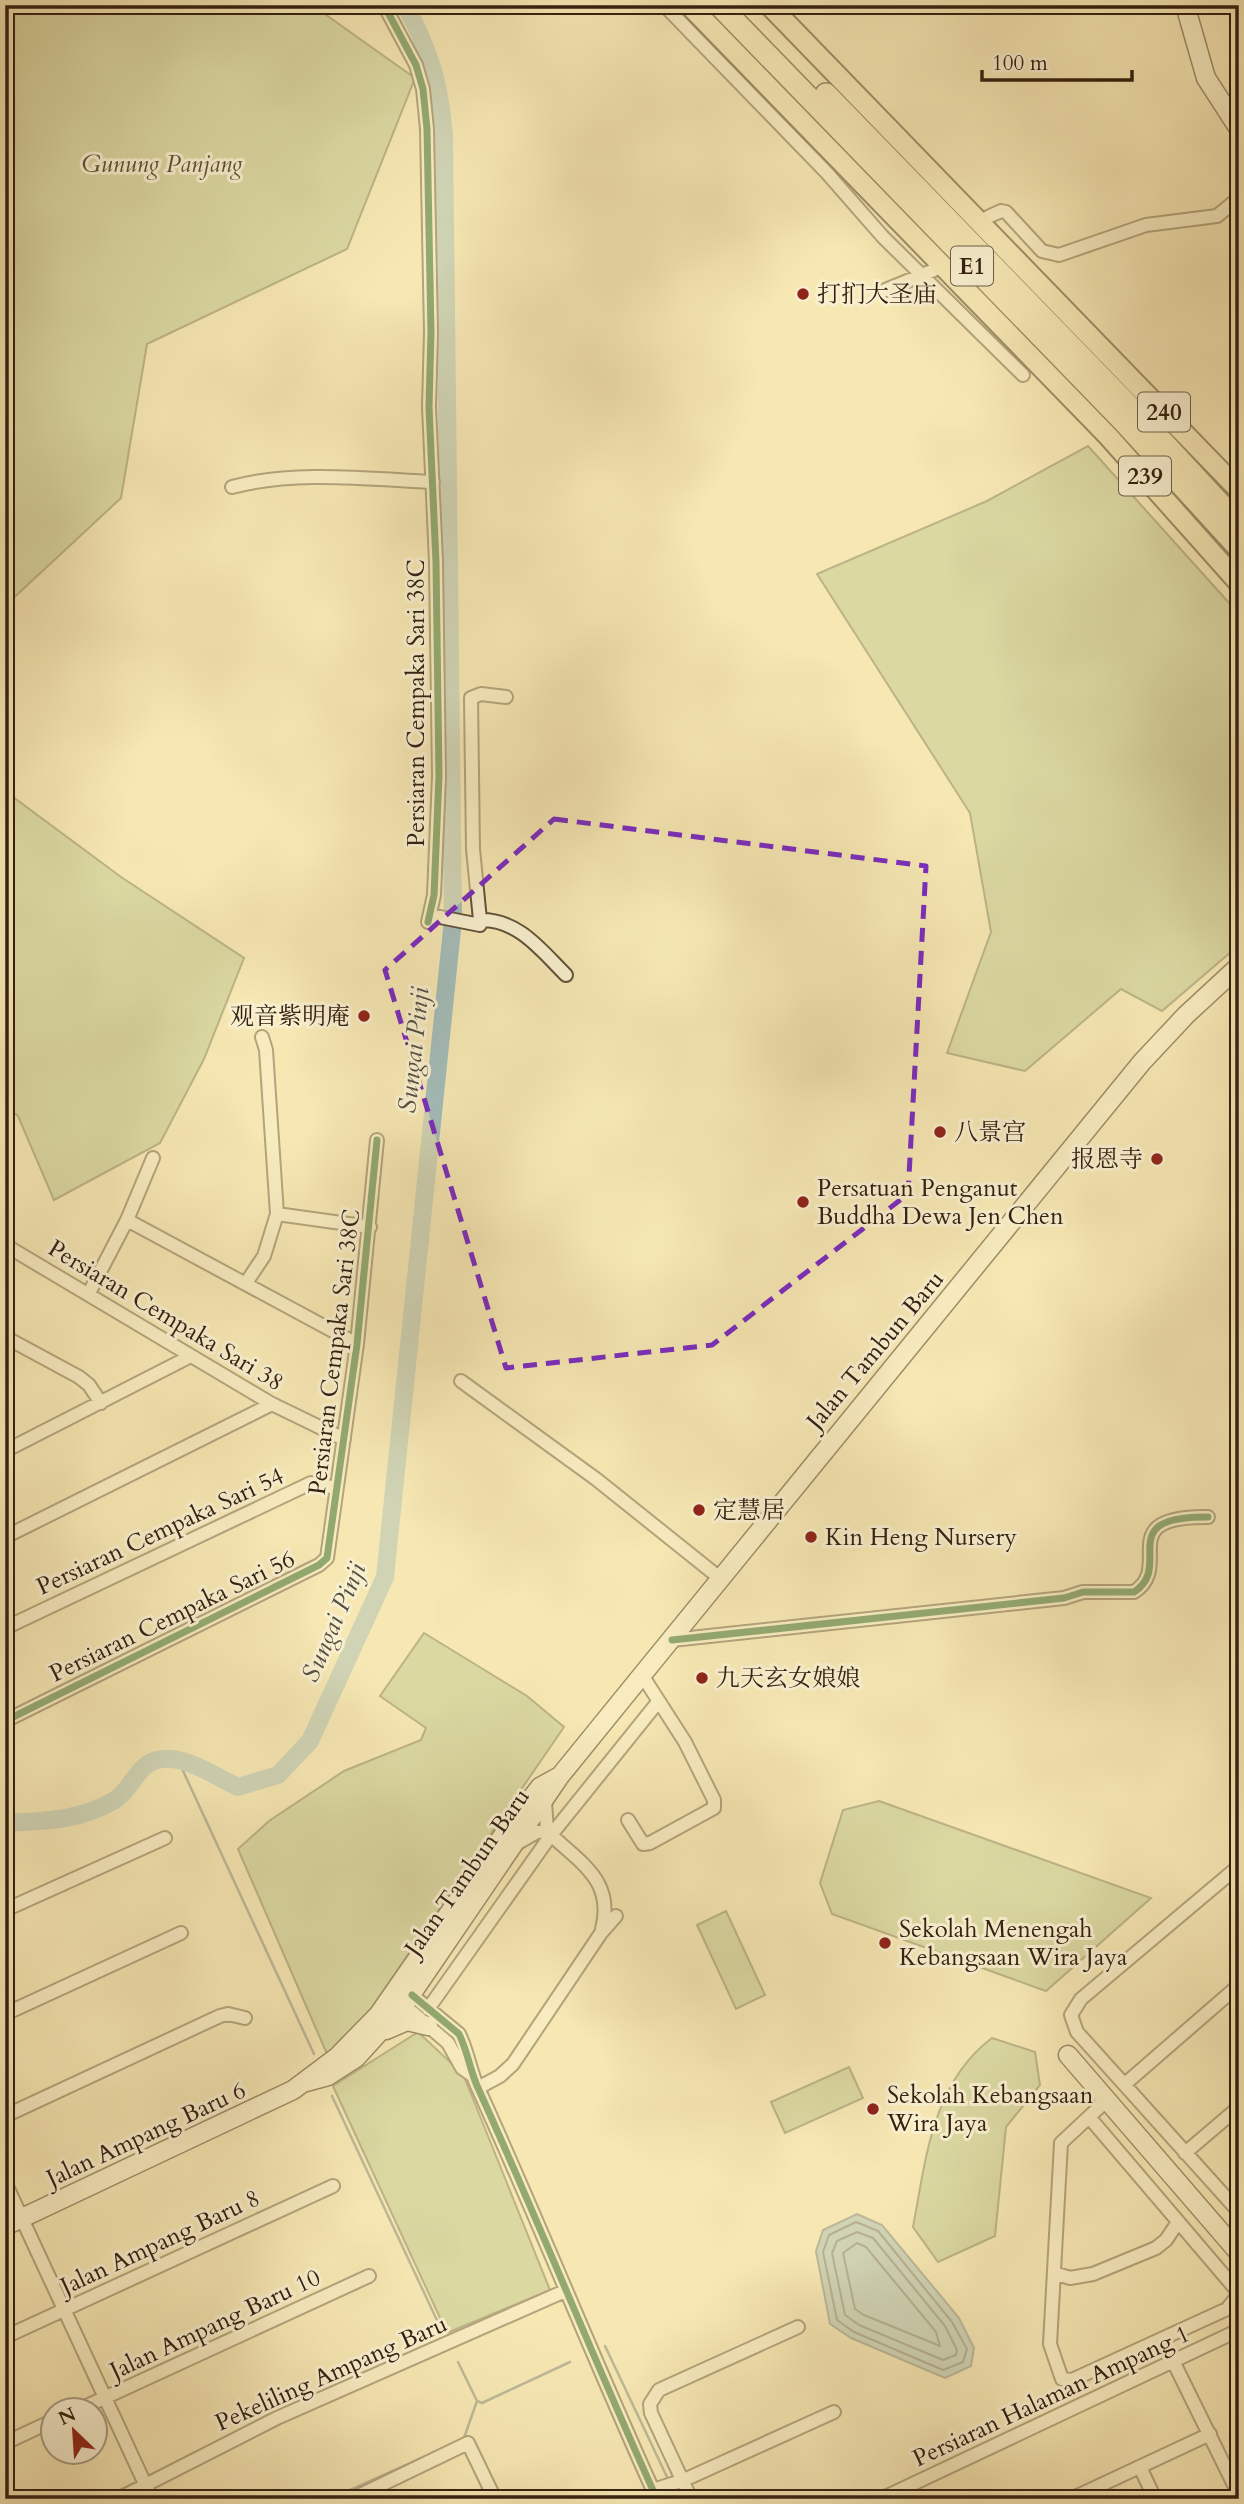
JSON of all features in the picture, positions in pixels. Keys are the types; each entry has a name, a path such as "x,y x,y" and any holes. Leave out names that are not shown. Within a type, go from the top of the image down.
{"highway":[{"name":"E1","path":"719,5 1124,422 1239,548"},
{"name":"E1","path":"739,5 1118,394 1239,524"}],"main road":[{"name":"239","path":"689,5 1108,436 1239,583"},
{"name":"240","path":"769,5 1239,490"},
{"path":"1185,5 1206,78 1239,129"},
{"name":"Jalan Tambun Baru","path":"407,1999 545,1802 560,1776 1142,1062 1185,1015 1239,965"},
{"name":"Jalan Tambun Baru","path":"425,1951 509,1827 540,1787 560,1776"},
{"path":"337,2057 355,2048 393,2004 407,1999 425,1951"},
{"name":"Jalan Ampang Baru 6","path":"306,2082 337,2057 379,2014 425,1951"},
{"name":"Jalan Ampang Baru 6","path":"13,2223 234,2121 306,2082 341,2069 375,2038 407,1999"},
{"path":"375,2038 399,2022 428,2017"},
{"path":"1068,2055 1239,2253"}],"street":[{"name":"Persiaran Cempaka Sari 38C","path":"384,5 416,65 426,107 431,332 429,407 439,776 433,919 473,922"},
{"path":"664,5 827,173 856,209 1023,375"},
{"path":"988,217 1001,211 1006,212 1042,251 1059,255 1146,225 1217,216 1239,198"},
{"path":"883,291 934,270"},
{"path":"232,486 292,479 433,482"},
{"path":"506,697 481,694 471,698 473,922 504,922 521,932 566,975"},
{"path":"246,1283 264,1256 277,1214 266,1050 262,1037"},
{"name":"Persiaran Cempaka Sari 38C","path":"319,1565 327,1558 357,1344 377,1140"},
{"path":"89,1293 127,1220 153,1158"},
{"name":"Persiaran Cempaka Sari 38C","path":"277,1214 370,1227"},
{"path":"127,1220 357,1344"},
{"name":"Persiaran Cempaka Sari 38","path":"5,1245 272,1404 344,1439"},
{"path":"5,1336 79,1377 89,1385 101,1403"},
{"path":"5,1436 8,1450 191,1356"},
{"path":"461,1381 596,1479 720,1579"},
{"path":"5,1537 272,1404"},
{"name":"Persiaran Cempaka Sari 54","path":"5,1628 311,1483 335,1488"},
{"path":"672,1640 1065,1598 1083,1592 1134,1592 1144,1580 1151,1536 1159,1523 1178,1517 1208,1517"},
{"name":"Persiaran Cempaka Sari 56","path":"5,1721 319,1565"},
{"path":"628,1820 643,1844 650,1843 714,1808 714,1800 685,1742 642,1675"},
{"path":"428,2017 549,1833 657,1702"},
{"path":"545,1802 549,1833 580,1861 601,1885 607,1910 601,1933"},
{"path":"513,1846 527,1837 549,1833"},
{"path":"5,1910 165,1838"},
{"path":"1239,1866 1074,2007 1071,2015 1077,2032 1239,2212"},
{"path":"475,2082 500,2076 513,2064 601,1933 616,1916"},
{"path":"5,2014 181,1933"},
{"path":"1125,2084 1239,1985"},
{"path":"407,1999 428,2017 448,2043 462,2068 475,2082 655,2494 834,2412"},
{"path":"5,2116 220,2016 228,2014 245,2018"},
{"path":"1091,2081 1109,2065"},
{"path":"1089,2117 1239,2293 1227,2309 1072,2380 1062,2379 1054,2362 1051,2344 1061,2143 1107,2100"},
{"path":"1185,2153 1239,2107"},
{"path":"5,2182 13,2223 65,2309 107,2396"},
{"name":"Jalan Ampang Baru 8","path":"5,2337 333,2186"},
{"path":"1054,2273 1070,2278 1093,2274 1156,2248 1166,2240 1178,2222"},
{"name":"Jalan Ampang Baru 10","path":"107,2396 369,2276"},
{"name":"Pekeliling Ampang Baru","path":"118,2499 277,2418 565,2291"},
{"path":"691,2499 651,2413 650,2404 659,2390 798,2327"},
{"name":"Persiaran Halaman Ampang 1","path":"881,2499 1239,2330"},
{"path":"1174,2363 1239,2495"},
{"path":"108,2398 152,2499"},
{"path":"5,2443 38,2428"},
{"path":"1071,2499 1210,2434"},
{"path":"352,2499 468,2443 495,2499"},
{"path":"1140,2467 1154,2499"}],"highlighted area":[{"path":"554,819 926,866 908,1194 712,1345 506,1368 385,970"}],"green space":[{"name":"Gunung Panjang","path":"5,5 312,5 415,78 347,249 147,344 121,498 5,606"},
{"path":"1088,446 1239,614 1239,945 1162,1011 1121,989 1025,1071 947,1053 991,932 970,813 817,574 987,501"},
{"path":"5,791 121,877 244,958 204,1059 160,1143 54,1200 18,1116 5,1105"},
{"path":"424,1633 527,1696 564,1727 370,2010 327,2054 238,1849 269,1821 344,1771 421,1740 426,1728 380,1696"},
{"path":"879,1801 1151,1898 1046,1991 832,1914 820,1883 843,1810"},
{"path":"726,1911 765,1995 736,2009 697,1925"},
{"path":"418,2032 463,2074 550,2290 447,2333 333,2086"},
{"path":"992,2038 1035,2052 1040,2085 1006,2127 995,2236 938,2262 913,2227 928,2149 944,2100 956,2077 972,2056"},
{"path":"849,2067 863,2098 785,2133 771,2102"}],"water":[{"path":"857,2214 882,2225 959,2318 974,2348 971,2366 945,2378 851,2338 830,2324 816,2251 823,2230"}],"waterway":[{"name":"Sungai Pinji","path":"5,1823 62,1819 102,1807 121,1796 139,1772 157,1760 188,1763 238,1787 278,1775 310,1741 385,1577 453,920 444,136 440,100 432,68 421,37 405,5"},
{"path":"178,1760 314,2054"},
{"path":"332,2096 442,2331"},
{"path":"605,2346 667,2477"},
{"path":"458,2362 477,2401 464,2438"},
{"path":"477,2401 482,2403 570,2362"},
{"path":"330,2499 433,2453"}],"cycle path":[{"path":"384,5 416,65 423,89 427,129 431,332 429,407 436,562 439,776 434,895 428,922"},
{"path":"5,1721 319,1565 327,1558 357,1344 377,1140"},
{"path":"672,1640 1064,1598 1083,1592 1134,1592 1145,1581 1149,1569 1153,1533 1161,1525 1179,1519 1208,1517"},
{"path":"412,1995 459,2034 478,2088 657,2499"}],"place":[{"name":"打扪大圣庙","path":"803,294"},
{"name":"观音紫明庵","path":"364,1016"},
{"name":"八景宫","path":"940,1132"},
{"name":"报恩寺","path":"1157,1159"},
{"name":"Persatuan Penganut Buddha Dewa Jen Chen","path":"803,1202"},
{"name":"定慧居","path":"699,1510"},
{"name":"Kin Heng Nursery","path":"811,1537"},
{"name":"九天玄女娘娘","path":"702,1678"},
{"name":"Sekolah Menengah Kebangsaan Wira Jaya","path":"885,1943"},
{"name":"Sekolah Kebangsaan Wira Jaya","path":"873,2109"}]}
